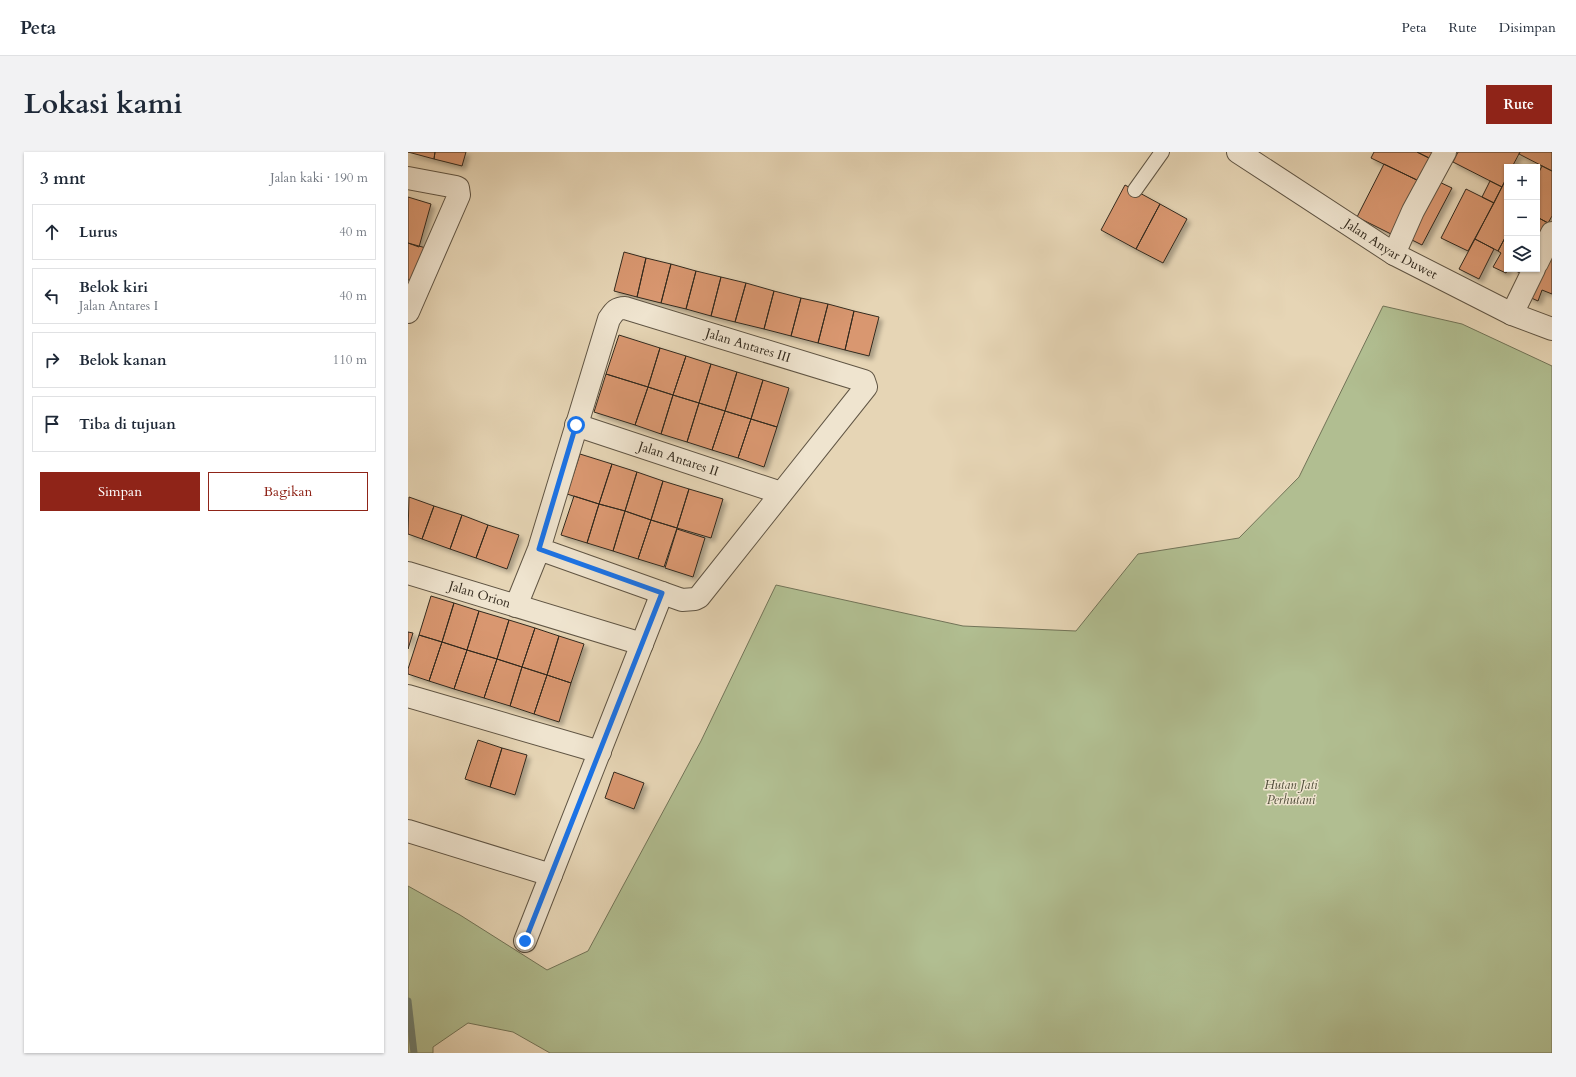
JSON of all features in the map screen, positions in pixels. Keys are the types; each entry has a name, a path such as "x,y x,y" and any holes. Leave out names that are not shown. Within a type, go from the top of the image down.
{"street":[{"path":"1394,254 1413,211 1445,152"},
{"name":"Jalan Anyar Duwet","path":"1246,154 1394,254 1512,314 1552,329"},
{"path":"408,178 456,187 458,188 459,195 408,312"},
{"path":"1540,257 1552,233"},
{"path":"1512,314 1533,272"},
{"name":"Jalan Orion","path":"408,573 516,606 539,549 609,319 619,308 625,308"},
{"name":"Jalan Antares III","path":"625,308 864,381 866,387 781,493"},
{"name":"Jalan Antares II","path":"576,425 781,493"},
{"path":"539,549 682,600 695,599 699,597 781,493"},
{"path":"525,941 662,593"},
{"path":"516,606 642,644"},
{"path":"408,696 600,752"},
{"path":"408,831 551,874"}],"lane":[{"path":"1135,190 1162,152"}],"green space":[{"name":"Hutan Jati Perhutani","path":"1383,306 1462,324 1552,366 1552,1053 550,1053 513,1032 468,1023 433,1047 433,1053 408,1053 408,886 460,915 547,970 588,951 701,741 776,585 963,626 1076,631 1138,554 1239,538 1299,477"}],"building":[{"path":"408,152 435,152 434,159"},
{"path":"435,152 466,152 462,166 434,159"},
{"path":"1374,152 1417,152 1433,160 1421,182 1371,158"},
{"path":"1417,152 1436,152 1433,160"},
{"path":"1458,152 1520,152 1514,164 1504,164 1504,183 1502,187 1453,162"},
{"path":"1520,152 1552,152 1552,171 1540,164 1519,154"},
{"path":"1384,164 1421,182 1395,236 1357,217"},
{"path":"1542,166 1552,171 1552,216 1548,223 1540,219 1540,170"},
{"path":"1435,180 1452,188 1422,245 1406,237"},
{"path":"1490,181 1502,187 1494,203 1482,197"},
{"path":"1504,183 1504,240 1498,251 1475,239"},
{"path":"1125,185 1160,204 1136,249 1101,230"},
{"path":"1466,189 1494,203 1468,251 1441,238"},
{"path":"408,197 431,204 419,247 408,243"},
{"path":"1160,204 1187,219 1163,263 1136,249"},
{"path":"1540,219 1548,223 1540,239"},
{"path":"1475,239 1494,249 1479,279 1459,269"},
{"path":"1504,240 1504,272 1506,273 1493,267 1501,253 1498,251"},
{"path":"408,243 426,248 417,282 408,280"},
{"path":"624,252 646,258 637,297 614,291"},
{"path":"1543,256 1552,260 1552,294 1542,290 1538,301 1527,296 1537,272 1540,272 1540,264"},
{"path":"646,258 671,264 661,303 637,297"},
{"path":"671,264 696,271 686,309 661,303"},
{"path":"696,271 721,277 711,316 686,309"},
{"path":"721,277 746,283 735,322 711,316"},
{"path":"746,283 774,291 764,329 735,322"},
{"path":"774,291 801,298 791,336 764,329"},
{"path":"801,298 828,304 818,343 791,336"},
{"path":"828,304 854,311 845,350 818,343"},
{"path":"854,311 879,317 869,356 845,350"},
{"path":"619,335 660,348 648,387 606,374"},
{"path":"660,348 686,356 673,395 648,387"},
{"path":"686,356 711,364 699,403 673,395"},
{"path":"711,364 737,372 725,411 699,403"},
{"path":"737,372 763,380 751,419 725,411"},
{"path":"606,374 648,387 635,425 594,412"},
{"path":"763,380 789,388 777,427 751,419"},
{"path":"648,387 673,395 661,434 635,425"},
{"path":"673,395 699,403 687,442 661,434"},
{"path":"699,403 725,411 712,450 687,442"},
{"path":"725,411 751,419 738,458 712,450"},
{"path":"751,419 777,427 764,467 738,458"},
{"path":"580,454 612,464 599,504 567,494"},
{"path":"612,464 637,472 625,511 599,504"},
{"path":"637,472 663,481 651,520 625,511"},
{"path":"663,481 689,489 677,528 651,520"},
{"path":"689,489 723,499 711,538 677,528"},
{"path":"574,496 599,504 587,543 561,535"},
{"path":"409,497 434,506 422,539 408,534"},
{"path":"599,504 625,511 613,551 587,543"},
{"path":"434,506 462,515 450,549 422,539"},
{"path":"625,511 651,520 638,559 613,551"},
{"path":"462,515 488,525 476,558 450,549"},
{"path":"651,520 677,528 664,567 638,559"},
{"path":"488,525 519,535 507,569 476,558"},
{"path":"677,529 705,538 693,577 665,568"},
{"path":"431,596 454,603 442,642 419,635"},
{"path":"454,603 479,611 467,650 442,642"},
{"path":"479,611 509,620 497,659 467,650"},
{"path":"509,620 535,628 522,667 497,659"},
{"path":"535,628 559,636 547,675 522,667"},
{"path":"408,632 413,633 408,649"},
{"path":"419,635 442,642 429,681 408,674 408,669"},
{"path":"559,636 584,644 571,683 547,675"},
{"path":"442,642 467,650 454,689 429,681"},
{"path":"467,650 497,659 484,698 454,689"},
{"path":"497,659 522,667 510,706 484,698"},
{"path":"522,667 547,675 534,714 510,706"},
{"path":"547,675 571,683 559,722 534,714"},
{"path":"478,740 502,748 490,787 465,779"},
{"path":"502,748 527,755 515,795 490,787"},
{"path":"614,772 644,783 634,809 605,798"}],"waterway":[{"path":"408,1001 414,1053"}],"route":[{"path":"525,941 662,593 539,549 576,425"}]}
